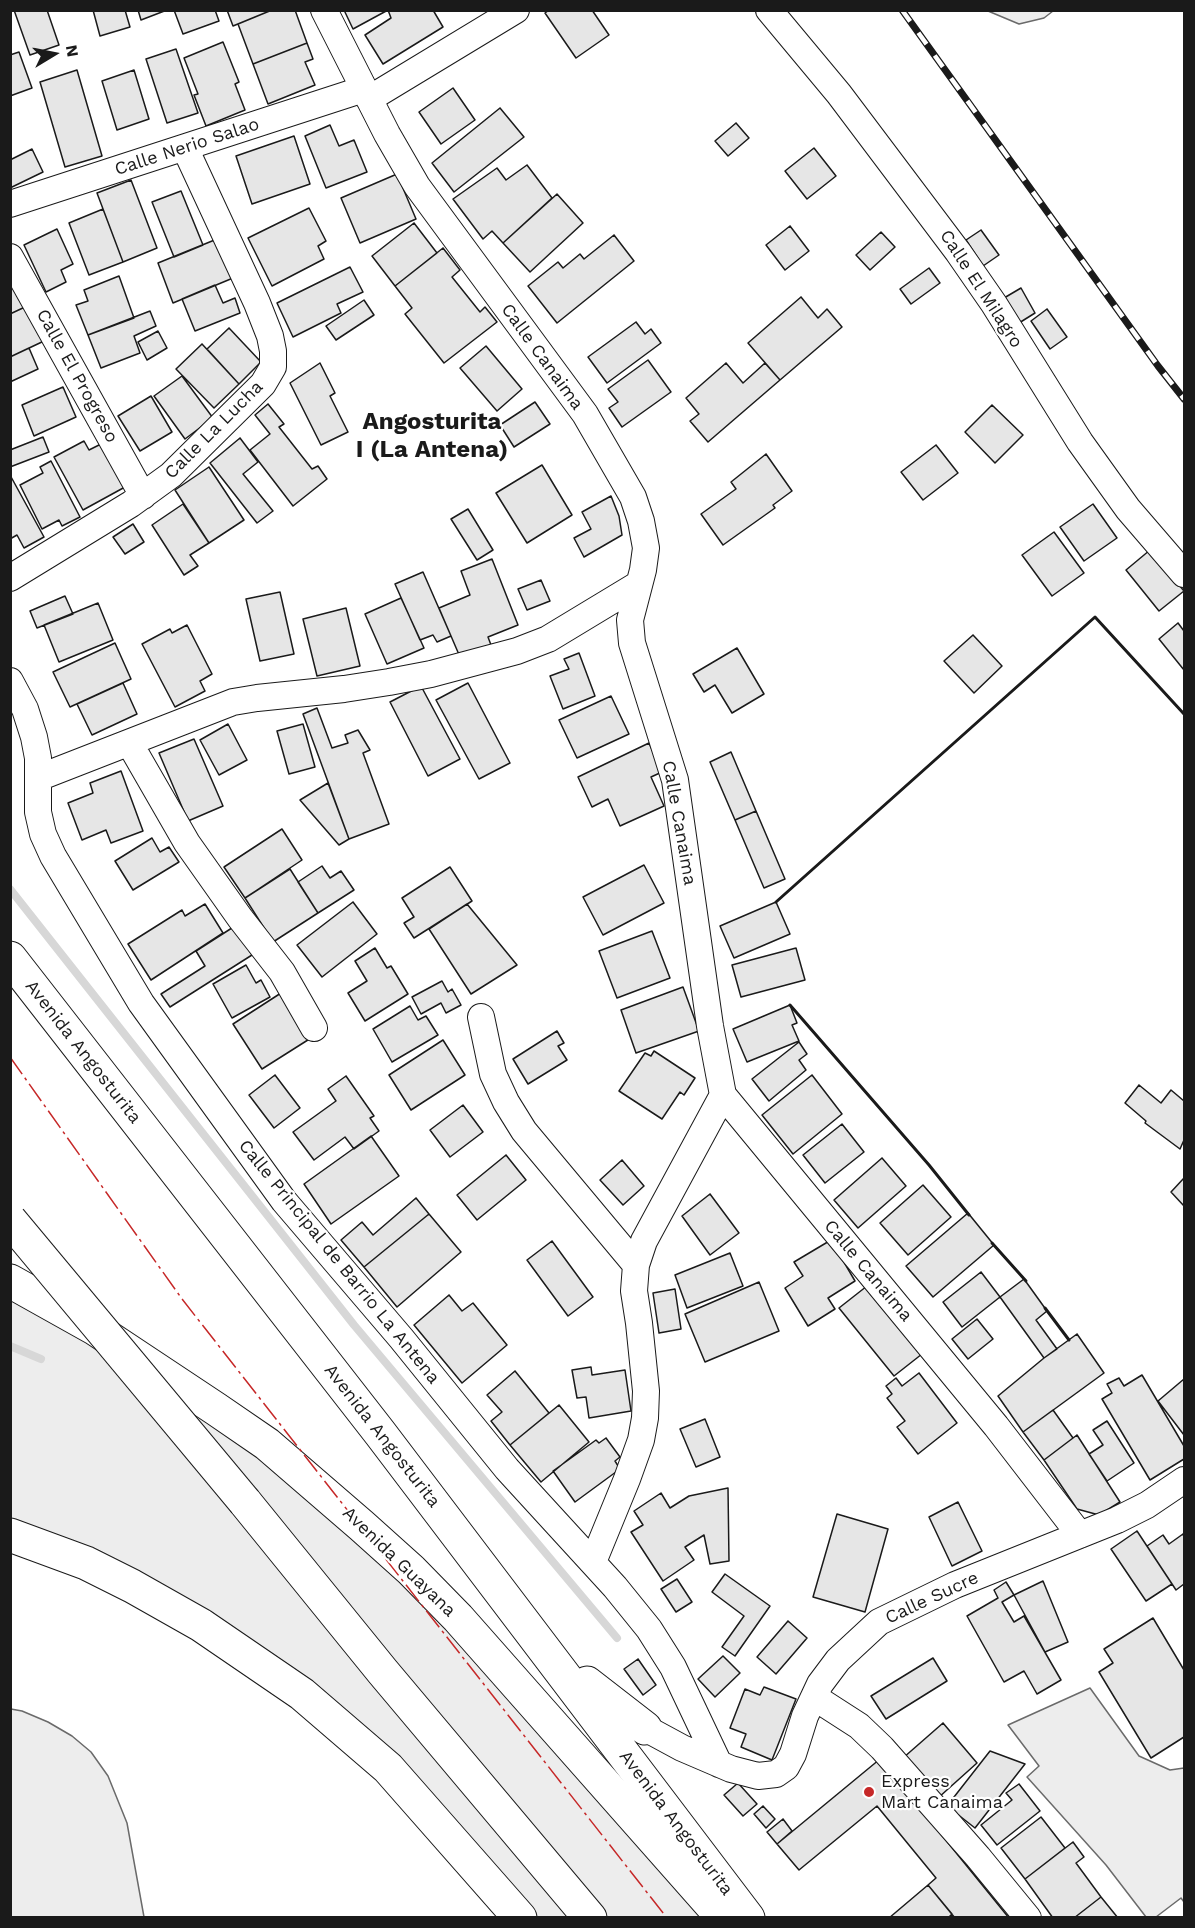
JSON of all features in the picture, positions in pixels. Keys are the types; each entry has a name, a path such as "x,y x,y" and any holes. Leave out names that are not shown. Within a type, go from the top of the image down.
{"main road":[{"name":"Avenida Angosturita","path":"10,958 535,1636 748,1917"},
{"path":"10,1220 590,1917"},
{"name":"Avenida Guayana","path":"10,1281 94,1328 164,1373 267,1444 345,1510 411,1570 458,1618 723,1917"},
{"path":"10,1535 86,1563 142,1592 201,1625 302,1694 388,1768 520,1917"},
{"path":"535,1636 595,1690 645,1728"}],"street":[{"name":"Calle Canaima","path":"324,10 366,94 417,186 585,414 633,497 641,521 646,548 630,620 632,643 675,780 710,1026 723,1095 996,1426 1080,1535"},
{"name":"Calle Nerio Salao","path":"10,204 185,148 366,94 516,10"},
{"name":"Calle El Milagro","path":"769,10 839,94 958,252 994,304 1080,442 1128,509 1185,574"},
{"name":"Calle La Lucha","path":"10,578 143,496 171,476 263,384 273,367 270,336 257,303 185,148"},
{"name":"Calle El Progreso","path":"10,257 143,496"},
{"path":"38,778 233,702 389,682 484,661 548,639 639,584"},
{"name":"Calle Principal de Barrio La Antena","path":"10,681 25,709 34,737 38,758 38,812 43,834 53,856 141,1003 284,1201 401,1338 507,1470 593,1562 648,1629 673,1667 719,1764"},
{"path":"130,744 187,843 282,972 314,1029"},
{"path":"481,1017 493,1074 506,1102 524,1131 636,1265"},
{"path":"593,1562 627,1479 641,1440 645,1418 646,1391 634,1291 636,1265 644,1241 723,1095"},
{"name":"Calle Sucre","path":"645,1728 719,1764 758,1776 776,1774 786,1767 820,1684 838,1660 879,1622 955,1585 1147,1506 1185,1480"},
{"path":"814,1697 859,1726 882,1748 1028,1917"}],"shaded area":[{"path":"988,11 1053,11 1044,18 1019,24"},
{"path":"10,1281 319,1487 723,1917 520,1917 302,1694 11,1535"},
{"path":"1090,1688 1139,1756 1170,1770 1184,1768 1184,1902 1181,1898 1156,1917 1146,1917 1106,1865 1027,1777 1039,1766 1008,1725"},
{"path":"11,1709 48,1722 72,1736 91,1752 108,1776 127,1823 144,1917 11,1917"}],"building":[{"path":"14,10 47,10 59,45 30,55"},
{"path":"93,10 125,10 130,27 100,36"},
{"path":"138,10 167,10 141,20"},
{"path":"174,10 215,10 219,21 183,34"},
{"path":"227,10 272,10 233,26"},
{"path":"272,10 295,10 307,43 253,64 238,24"},
{"path":"344,10 388,10 353,29"},
{"path":"388,10 433,10 443,27 383,64 365,35 391,18"},
{"path":"549,10 592,10 609,35 576,58 545,13"},
{"path":"223,42 239,82 235,84 245,110 206,126 194,95 198,94 184,58"},
{"path":"307,43 313,59 305,62 315,85 268,104 253,64"},
{"path":"176,49 198,113 167,123 146,59"},
{"path":"19,52 32,88 10,96 10,55"},
{"path":"77,70 102,156 65,167 40,82"},
{"path":"134,70 149,119 117,130 102,81"},
{"path":"453,88 475,120 441,144 419,112"},
{"path":"500,108 524,137 454,192 432,163"},
{"path":"736,123 749,138 728,156 715,141"},
{"path":"330,125 339,146 354,140 367,172 326,188 305,136"},
{"path":"294,136 310,184 252,204 236,156"},
{"path":"814,148 836,176 807,199 785,171"},
{"path":"32,149 43,172 10,188 10,160"},
{"path":"527,165 552,198 503,243 492,231 483,239 453,199 497,168 506,180"},
{"path":"397,174 416,219 360,243 341,198"},
{"path":"131,180 157,248 123,262 97,193"},
{"path":"181,191 203,245 174,257 152,202"},
{"path":"557,194 583,223 530,272 503,243"},
{"path":"309,208 326,241 318,246 324,259 272,286 248,238"},
{"path":"103,209 123,262 89,275 69,223"},
{"path":"414,223 437,253 395,286 372,256"},
{"path":"790,226 809,251 785,270 766,245"},
{"path":"57,229 73,264 61,270 66,282 46,292 24,245"},
{"path":"981,230 999,255 983,266 966,240"},
{"path":"881,232 895,247 870,270 856,255"},
{"path":"614,235 634,261 557,323 528,286 558,262 563,268 580,254 584,259"},
{"path":"217,239 233,278 173,303 158,263"},
{"path":"443,248 460,270 452,277 480,312 485,307 497,322 444,363 405,314 412,308 395,286"},
{"path":"350,267 363,292 337,304 341,313 293,337 277,303"},
{"path":"929,268 940,283 911,304 900,289"},
{"path":"10,275 25,307 10,314"},
{"path":"119,276 134,318 88,335 76,305 88,301 84,290"},
{"path":"215,285 223,303 235,298 240,313 195,331 182,299"},
{"path":"1021,288 1035,313 1019,323 1004,298"},
{"path":"801,297 818,318 827,309 842,327 780,380 748,343"},
{"path":"364,300 374,315 336,340 326,326"},
{"path":"25,307 44,341 10,357 10,314"},
{"path":"1047,309 1067,337 1050,349 1031,321"},
{"path":"150,311 156,326 134,336 140,353 101,368 88,335"},
{"path":"636,322 645,334 651,329 661,343 607,383 588,357"},
{"path":"229,328 261,362 239,384 207,349"},
{"path":"158,331 167,348 147,360 138,342"},
{"path":"202,344 239,384 214,408 176,369"},
{"path":"486,346 522,389 497,411 460,368"},
{"path":"29,348 38,369 10,382 10,357"},
{"path":"648,360 671,392 622,427 609,408 618,402 608,389"},
{"path":"320,363 335,393 330,396 348,432 321,445 290,383"},
{"path":"726,363 743,383 765,363 780,380 708,442 690,421 699,414 686,398"},
{"path":"182,376 213,418 185,439 154,396"},
{"path":"63,387 76,417 34,436 22,405"},
{"path":"151,396 172,432 140,451 118,416"},
{"path":"535,402 550,424 514,447 500,425"},
{"path":"268,404 284,424 279,427 312,469 318,466 327,479 293,506 250,450 270,434 255,415"},
{"path":"992,405 1023,435 995,463 965,432"},
{"path":"43,437 49,452 10,467 10,450"},
{"path":"240,438 258,462 243,474 273,511 257,523 210,463"},
{"path":"84,441 89,450 101,444 125,487 83,510 54,457"},
{"path":"936,445 958,473 923,500 901,472"},
{"path":"766,454 792,491 773,505 775,508 723,545 701,514 736,489 731,482"},
{"path":"51,461 80,517 62,526 59,520 42,529 20,485 43,473 40,467"},
{"path":"542,465 572,515 527,543 496,493"},
{"path":"209,467 244,520 209,543 175,490"},
{"path":"10,475 44,537 24,548 17,535 10,539"},
{"path":"611,496 619,516 622,535 584,557 574,538 591,529 582,512"},
{"path":"183,504 209,543 190,555 198,566 184,575 152,525"},
{"path":"1093,504 1117,538 1084,561 1060,527"},
{"path":"468,509 493,550 477,560 451,519"},
{"path":"133,524 144,542 125,554 113,537"},
{"path":"1054,532 1084,573 1052,596 1022,555"},
{"path":"1150,550 1184,591 1159,611 1126,570"},
{"path":"492,559 518,625 488,637 491,645 460,657 439,608 470,595 461,571"},
{"path":"423,572 451,636 437,642 433,635 420,640 395,584"},
{"path":"541,580 550,601 527,610 518,589"},
{"path":"280,592 294,654 260,661 246,599"},
{"path":"65,596 73,614 37,628 30,611"},
{"path":"401,598 424,648 387,664 365,614"},
{"path":"98,603 113,640 59,662 44,625"},
{"path":"346,608 360,666 317,676 303,619"},
{"path":"1178,623 1184,631 1184,670 1159,639"},
{"path":"187,625 212,674 200,681 205,691 175,707 142,644 170,629 172,633"},
{"path":"973,635 1002,666 974,693 944,661"},
{"path":"115,643 131,679 70,707 53,672"},
{"path":"737,648 764,694 732,713 715,685 704,692 693,674"},
{"path":"579,653 595,696 563,709 550,676 569,669 564,659"},
{"path":"123,683 137,714 92,735 77,704"},
{"path":"468,683 510,763 479,779 436,700"},
{"path":"421,686 460,759 428,776 390,702"},
{"path":"611,696 629,734 577,758 559,720"},
{"path":"317,708 332,748 348,743 345,735 358,730 370,750 363,753 389,824 349,839 303,714"},
{"path":"228,724 247,760 219,775 200,740"},
{"path":"303,724 315,767 289,774 277,731"},
{"path":"194,739 223,806 188,821 159,753"},
{"path":"649,743 662,772 651,777 664,806 620,826 608,799 592,807 578,777"},
{"path":"731,752 756,811 735,820 710,762"},
{"path":"121,771 143,831 111,843 106,830 82,840 68,803 93,793 90,783"},
{"path":"328,783 349,839 339,845 300,800"},
{"path":"756,811 785,879 764,888 735,820"},
{"path":"282,829 302,860 245,898 224,867"},
{"path":"152,838 160,852 169,847 179,862 133,890 115,861"},
{"path":"644,865 664,903 603,935 583,897"},
{"path":"322,866 330,878 341,871 354,890 318,913 298,882"},
{"path":"450,867 472,901 414,938 404,923 414,917 402,898"},
{"path":"290,869 318,913 273,942 245,898"},
{"path":"353,902 377,934 322,977 297,945"},
{"path":"776,902 790,934 734,958 720,926"},
{"path":"205,904 223,933 151,980 128,944 182,910 185,916"},
{"path":"467,904 517,965 471,994 429,929"},
{"path":"235,926 252,955 170,1007 161,994 205,966 196,951"},
{"path":"652,931 670,978 617,998 599,951"},
{"path":"375,948 387,968 391,966 408,994 365,1021 348,993 367,981 355,961"},
{"path":"796,948 805,980 741,997 732,965"},
{"path":"246,965 256,983 261,980 270,997 232,1018 213,984"},
{"path":"442,981 448,992 452,989 461,1005 446,1013 441,1003 421,1014 412,997"},
{"path":"683,987 699,1031 636,1053 621,1010"},
{"path":"281,993 311,1038 262,1069 233,1024"},
{"path":"790,1005 797,1023 792,1025 799,1041 747,1062 733,1029"},
{"path":"410,1006 418,1020 426,1016 438,1035 392,1062 373,1029"},
{"path":"557,1031 564,1043 558,1046 567,1060 528,1084 513,1059"},
{"path":"443,1040 465,1075 411,1110 389,1075"},
{"path":"799,1042 807,1054 799,1060 806,1070 769,1101 752,1079"},
{"path":"654,1051 695,1078 684,1095 680,1092 662,1119 619,1091 645,1053 651,1056"},
{"path":"275,1075 300,1108 274,1128 249,1095"},
{"path":"812,1075 842,1114 793,1154 762,1115"},
{"path":"346,1076 374,1116 370,1118 379,1131 354,1149 345,1137 314,1160 293,1132 336,1101 328,1089"},
{"path":"1139,1085 1161,1103 1171,1090 1184,1101 1184,1140 1180,1149 1145,1123 1146,1121 1125,1103"},
{"path":"463,1105 483,1132 450,1157 430,1130"},
{"path":"842,1124 864,1152 825,1183 803,1155"},
{"path":"371,1136 399,1176 331,1224 304,1184"},
{"path":"506,1155 526,1180 477,1220 457,1195"},
{"path":"882,1158 906,1186 858,1228 834,1200"},
{"path":"622,1160 644,1186 623,1205 600,1180"},
{"path":"1184,1178 1184,1206 1171,1192"},
{"path":"923,1185 951,1217 908,1255 880,1223"},
{"path":"710,1194 739,1233 710,1255 682,1216"},
{"path":"416,1198 429,1214 364,1267 341,1240 362,1222 373,1235"},
{"path":"968,1213 994,1245 933,1297 906,1266"},
{"path":"429,1214 461,1252 397,1307 364,1267"},
{"path":"831,1240 855,1281 828,1298 835,1309 808,1326 785,1288 803,1276 794,1262"},
{"path":"552,1241 593,1297 568,1316 527,1260"},
{"path":"730,1253 743,1286 687,1308 675,1275"},
{"path":"981,1272 1000,1297 962,1327 943,1302"},
{"path":"1024,1279 1047,1311 1036,1320 1057,1349 1044,1358 1000,1297"},
{"path":"759,1282 779,1331 705,1362 685,1314"},
{"path":"867,1286 922,1354 894,1376 839,1308"},
{"path":"675,1289 681,1329 659,1333 653,1293"},
{"path":"449,1295 462,1311 473,1303 507,1345 462,1383 414,1325"},
{"path":"977,1319 993,1339 968,1359 952,1339"},
{"path":"1077,1334 1104,1373 1023,1432 998,1396"},
{"path":"591,1367 592,1375 625,1370 631,1411 589,1418 586,1397 577,1398 572,1370"},
{"path":"515,1371 549,1413 510,1445 491,1421 502,1412 487,1395"},
{"path":"919,1373 957,1423 918,1454 897,1427 905,1421 887,1398 892,1394 886,1386 896,1378 902,1386"},
{"path":"1142,1375 1184,1446 1184,1459 1150,1480 1102,1399 1112,1393 1107,1384 1119,1378 1124,1386"},
{"path":"1184,1379 1184,1435 1158,1401"},
{"path":"559,1405 589,1442 541,1482 510,1445"},
{"path":"1053,1410 1073,1438 1044,1460 1023,1432"},
{"path":"705,1419 720,1457 696,1467 680,1429"},
{"path":"1107,1421 1134,1463 1107,1481 1089,1454 1103,1445 1093,1430"},
{"path":"1077,1435 1120,1502 1099,1515 1077,1509 1044,1460"},
{"path":"606,1438 620,1457 615,1461 620,1469 575,1502 553,1471 596,1440 599,1443"},
{"path":"728,1488 729,1561 710,1564 704,1535 685,1547 694,1560 663,1581 631,1532 643,1525 634,1511 661,1493 670,1508 689,1496"},
{"path":"958,1502 982,1551 952,1566 929,1517"},
{"path":"837,1514 888,1529 865,1612 813,1597"},
{"path":"1137,1531 1172,1584 1146,1601 1111,1549"},
{"path":"1183,1534 1184,1584 1176,1590 1147,1546 1163,1535 1169,1544"},
{"path":"725,1574 770,1606 735,1656 722,1647 744,1616 712,1592"},
{"path":"677,1579 692,1602 676,1612 661,1589"},
{"path":"1043,1581 1068,1642 1045,1652 1014,1595"},
{"path":"1006,1582 1014,1595 1002,1602 1014,1622 1024,1616 1061,1680 1037,1694 1024,1671 1004,1682 967,1616 998,1598 994,1590"},
{"path":"1153,1618 1184,1670 1184,1737 1151,1758 1099,1672 1113,1663 1104,1649"},
{"path":"788,1621 807,1638 776,1674 757,1657"},
{"path":"723,1656 740,1673 715,1697 698,1679"},
{"path":"933,1658 947,1681 886,1719 871,1696"},
{"path":"638,1659 656,1685 643,1695 624,1669"},
{"path":"764,1687 796,1699 772,1760 741,1747 746,1734 730,1728 745,1689 760,1695"},
{"path":"943,1723 977,1763 938,1798 903,1758"},
{"path":"990,1751 1025,1764 975,1828 947,1806"},
{"path":"880,1759 1009,1918 955,1918 928,1885 936,1878 877,1806 799,1870 777,1844"},
{"path":"738,1783 757,1804 743,1816 724,1795"},
{"path":"1019,1784 1040,1811 997,1845 981,1825 1012,1800 1006,1793"},
{"path":"763,1806 775,1819 766,1828 754,1814"},
{"path":"1041,1817 1065,1848 1025,1879 1001,1848"},
{"path":"783,1819 792,1831 777,1844 767,1832"},
{"path":"1073,1842 1084,1857 1076,1863 1101,1897 1074,1918 1053,1918 1025,1879"},
{"path":"928,1885 952,1914 948,1918 889,1918"},
{"path":"1101,1897 1118,1918 1074,1918"}],"waterway":[{"path":"10,889 354,1325 617,1638"},
{"path":"10,1346 41,1359"}],"railway":[{"path":"902,10 1184,399"}],"wall":[{"path":"776,902 1095,617 1184,714"},
{"path":"790,1005 929,1165 969,1215"},
{"path":"992,1243 1026,1281"},
{"path":"1045,1308 1069,1340"}],"power":[{"path":"10,1057 182,1299 667,1918"}],"place":[{"name":"Express Mart Canaima","path":"869,1792"}],"district":[{"name":"Angosturita I (La Antena)","path":"432,436"}]}
